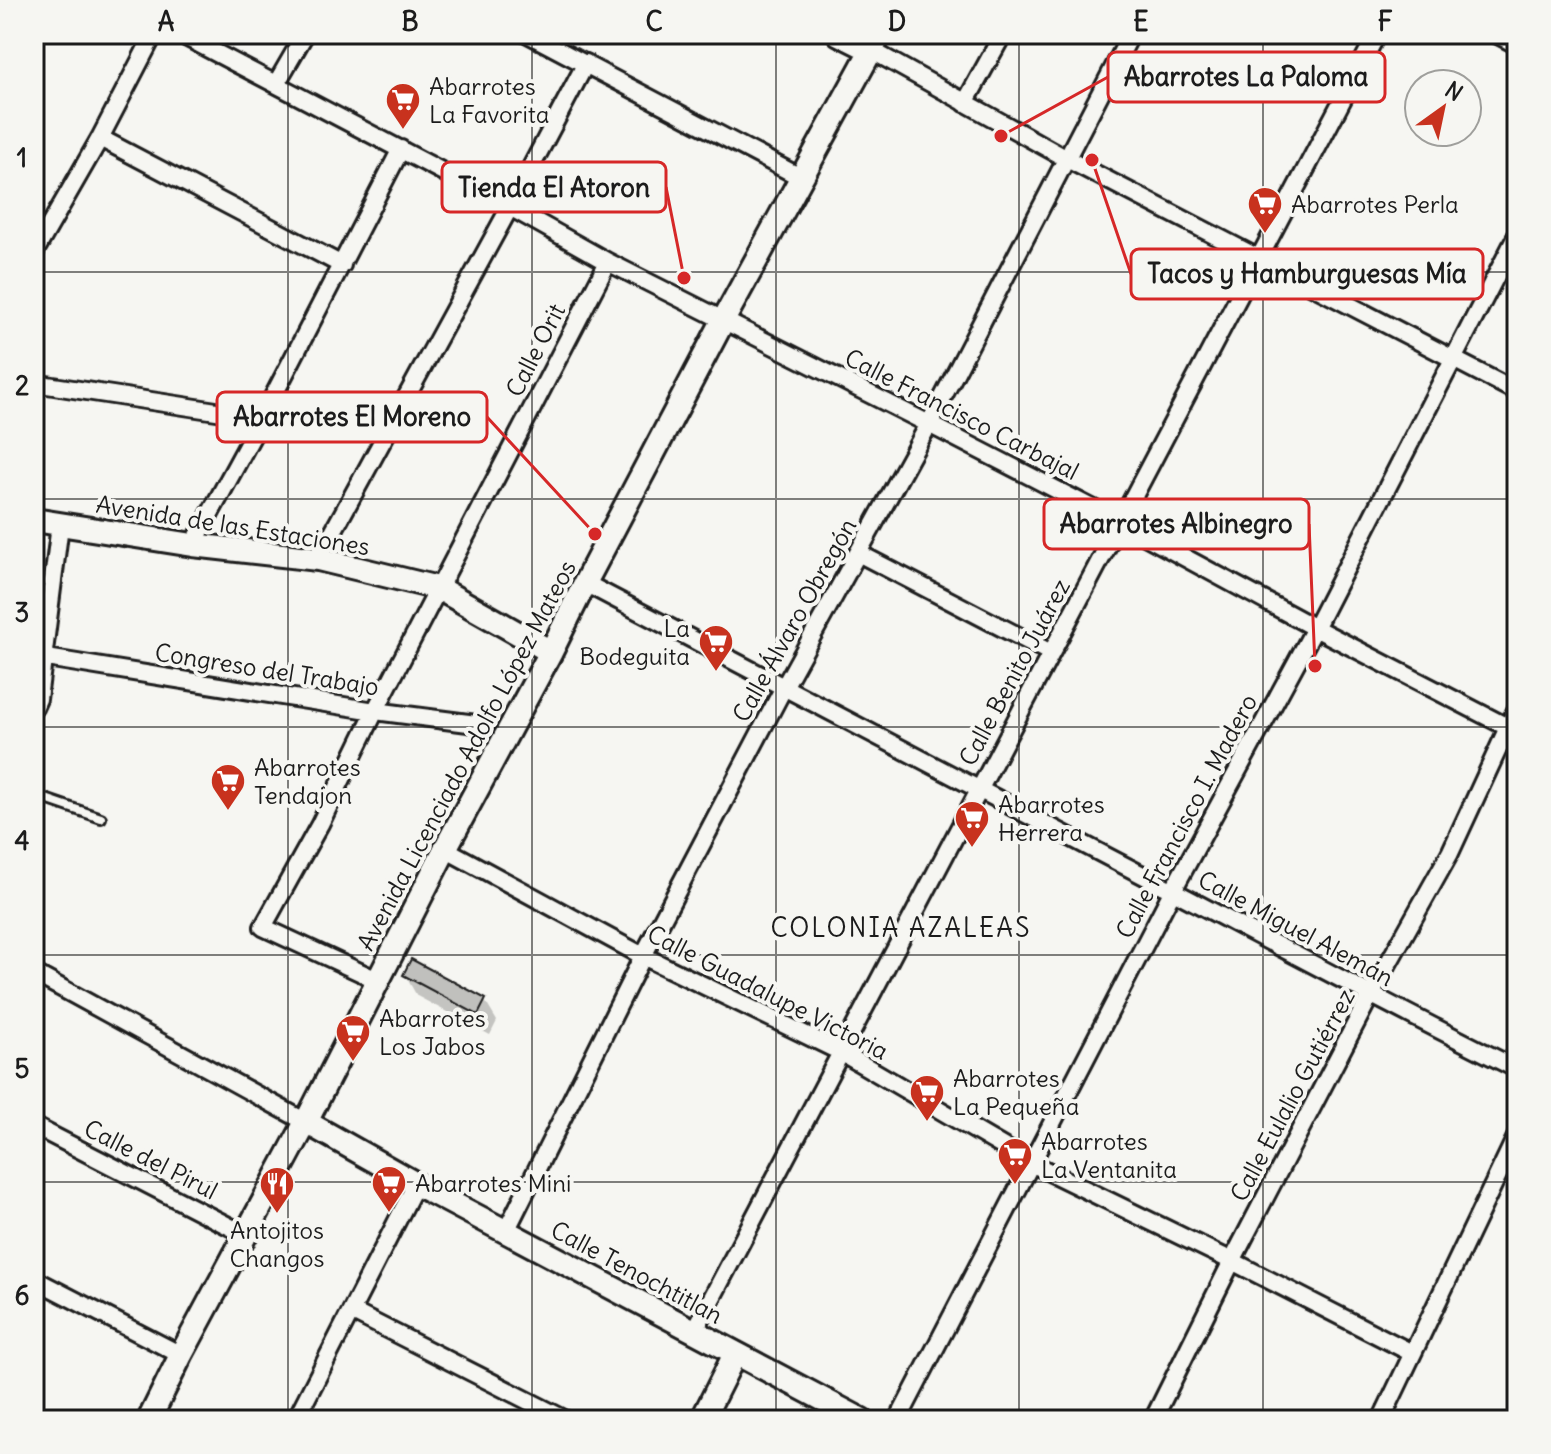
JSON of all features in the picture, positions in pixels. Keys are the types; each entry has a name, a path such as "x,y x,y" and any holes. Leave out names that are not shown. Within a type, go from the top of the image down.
{"street":[{"path":"34,253 100,138 154,34"},
{"name":"Calle Francisco Carbajal","path":"180,34 510,207 608,262 1121,523 1315,628 1512,729"},
{"path":"276,84 305,34"},
{"path":"528,34 800,177"},
{"path":"839,34 876,42 965,103 1067,159 1517,392"},
{"path":"965,103 1003,34"},
{"name":"Calle Álvaro Obregón","path":"506,1231 643,956 783,689 929,424 1131,34"},
{"name":"Calle Benito Juárez","path":"694,1332 1377,34"},
{"path":"1496,34 1517,45"},
{"name":"Avenida Licenciado Adolfo López Mateos","path":"149,1420 724,319 876,42"},
{"path":"318,559 586,63"},
{"path":"100,138 342,265"},
{"path":"193,545 401,149"},
{"name":"Calle Francisco I. Madero","path":"898,1420 1173,890 1315,628 1517,235"},
{"name":"Calle Orit","path":"377,980 263,927 320,824 438,588 608,262"},
{"path":"34,383 262,418"},
{"name":"Avenida de las Estaciones","path":"34,520 193,545 318,559 438,588 551,652"},
{"path":"34,708 38,699 38,656 60,525"},
{"path":"858,553 1051,653"},
{"name":"Calle Miguel Alemán","path":"585,583 1370,996 1517,1069"},
{"name":"Congreso del Trabajo","path":"38,656 375,711 484,725"},
{"name":"Calle Eulalio Gutiérrez","path":"1153,1420 1370,996 1450,853 1512,729 1517,708"},
{"name":"Calle Guadalupe Victoria","path":"445,849 643,956 841,1052 1031,1163 1412,1353"},
{"path":"34,973 306,1122"},
{"name":"Calle Tenochtitlan","path":"306,1122 416,1184 862,1420"},
{"name":"Calle del Pirul","path":"34,1126 246,1235"},
{"path":"1381,1420 1517,1135"},
{"path":"300,1418 416,1184"},
{"path":"34,1279 181,1355"},
{"path":"351,1311 566,1420"},
{"path":"702,1420 735,1354"}],"lane":[{"path":"34,795 101,818"}],"building":[{"path":"411,959 486,999 478,1015 403,975"}],"place":[{"name":"Abarrotes La Favorita","path":"403,131"},
{"name":"Abarrotes La Paloma","path":"1001,136"},
{"name":"Tacos y Hamburguesas Mía","path":"1092,160"},
{"name":"Abarrotes Perla","path":"1265,235"},
{"name":"Tienda El Atoron","path":"684,278"},
{"name":"Abarrotes El Moreno","path":"595,534"},
{"name":"Abarrotes Albinegro","path":"1315,666"},
{"name":"La Bodeguita","path":"716,673"},
{"name":"Abarrotes Tendajon","path":"228,812"},
{"name":"Abarrotes Herrera","path":"972,849"},
{"name":"Abarrotes Los Jabos","path":"353,1063"},
{"name":"Abarrotes La Pequeña","path":"927,1123"},
{"name":"Abarrotes La Ventanita","path":"1015,1186"},
{"name":"Abarrotes Mini","path":"389,1214"},
{"name":"Antojitos Changos","path":"277,1215"}],"district":[{"name":"COLONIA AZALEAS","path":"901,927"}]}
